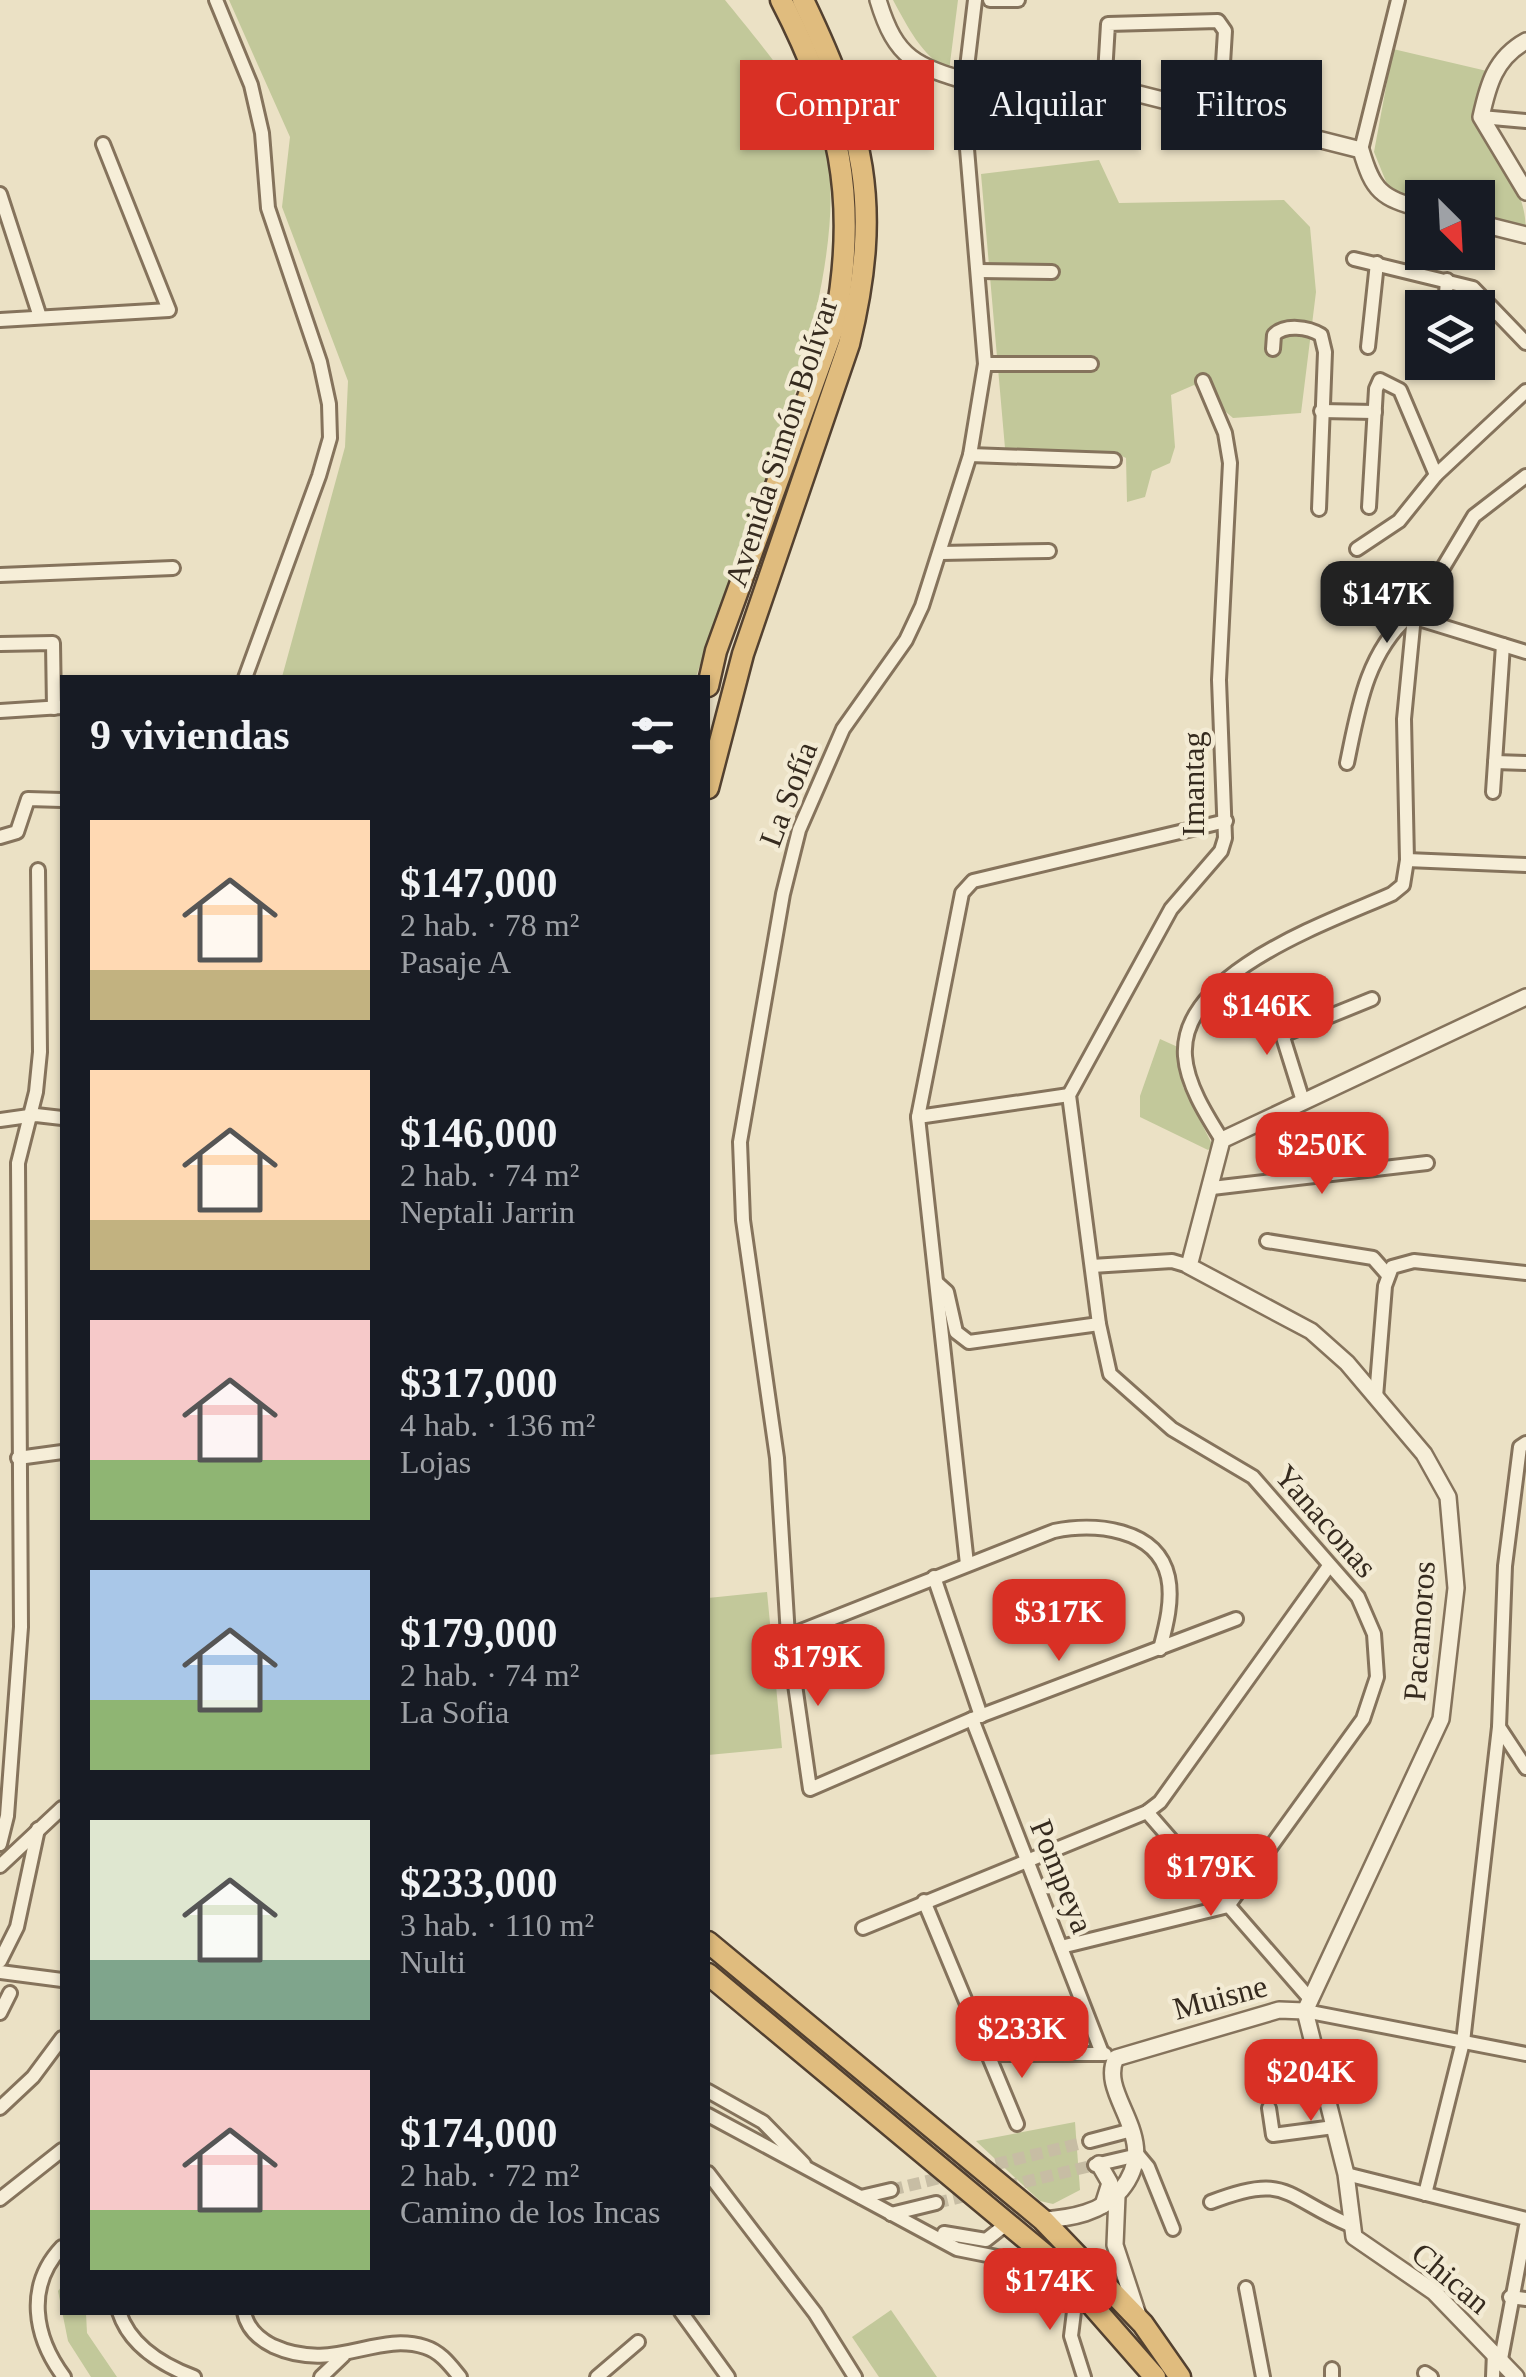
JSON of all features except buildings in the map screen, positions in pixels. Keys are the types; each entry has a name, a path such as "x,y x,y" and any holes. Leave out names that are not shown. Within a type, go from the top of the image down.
{"highway":[{"name":"Avenida Simón Bolívar","path":"710,677 716,651 835,323 842,287 847,195 839,148 806,50 781,0"},
{"name":"Avenida Simón Bolívar","path":"710,780 743,654 849,344 860,299 868,198 860,145 845,93 803,0"},
{"path":"710,1944 1042,2220 1143,2324 1180,2377"},
{"path":"710,1976 1009,2222 1078,2284 1155,2377"}],"street":[{"path":"216,0 252,85 262,132 268,208 320,362 329,404 330,438 319,476 246,675"},
{"path":"878,0 900,50 917,65 954,77"},
{"name":"La Sofía","path":"967,60 975,0"},
{"path":"990,0 1018,0"},
{"path":"1398,0 1361,150 1377,189 1390,200 1405,204"},
{"path":"1106,60 1108,24 1218,20 1225,31 1223,60"},
{"path":"1526,42 1510,50 1489,79 1482,117 1526,192"},
{"path":"1482,117 1526,121"},
{"path":"1322,139 1361,150"},
{"path":"0,320 169,310 102,144"},
{"name":"La Sofía","path":"969,150 986,364 970,455 941,553 906,640 843,729 799,830 783,894 740,1142 743,1220 777,1458 788,1636 810,1789 977,1717"},
{"path":"0,194 40,317"},
{"path":"1495,227 1526,235"},
{"path":"1354,259 1446,280 1482,294 1526,343"},
{"path":"1368,347 1377,263"},
{"path":"979,271 1052,272"},
{"path":"1446,280 1446,290"},
{"path":"1274,349 1274,335 1282,329 1310,328 1321,335 1319,509"},
{"path":"986,364 1090,364"},
{"name":"Imantag","path":"1069,1096 1171,909 1222,851 1226,821 1219,680 1230,463 1225,433 1202,380"},
{"path":"1370,506 1374,412 1380,380 1400,390 1436,475"},
{"path":"1357,549 1399,521 1436,475 1526,391"},
{"path":"1321,411 1374,412"},
{"path":"970,455 1114,460"},
{"path":"1189,1266 1222,1140 1194,1086 1184,1054 1188,1033 1217,989 1263,952 1400,888 1408,860 1404,719 1414,616 1474,516 1526,476"},
{"path":"941,553 1049,551"},
{"path":"0,575 172,568"},
{"path":"1346,764 1372,665 1400,624 1414,616 1526,652"},
{"path":"0,644 53,643 58,708 0,711"},
{"path":"1493,792 1503,645"},
{"path":"1495,762 1526,763"},
{"path":"0,837 17,832 28,799 60,800"},
{"path":"967,1564 918,1117 966,886 1226,821"},
{"path":"1408,860 1526,865"},
{"path":"0,1844 7,1816 4,1741 21,1627 18,1163 40,1052 38,870"},
{"path":"1222,1140 1526,996"},
{"path":"1282,1036 1372,999"},
{"path":"1272,1002 1303,1101"},
{"path":"918,1117 1069,1096 1092,1266"},
{"path":"0,1120 60,1118"},
{"path":"1212,1188 1427,1163"},
{"path":"1267,1241 1373,1258 1388,1275"},
{"name":"Pacamoros","path":"1092,1266 1172,1261 1189,1266 1311,1331 1376,1397 1431,1464 1448,1497 1456,1588 1448,1679 1434,1734 1308,2006"},
{"path":"1376,1397 1388,1275 1399,1262 1526,1273"},
{"name":"Yanaconas","path":"1092,1266 1099,1324 1114,1381 1172,1429 1253,1477 1358,1598 1374,1634 1377,1678 1363,1718 1228,1906"},
{"path":"937,1283 947,1292 956,1332 969,1342 1099,1324"},
{"path":"1425,2194 1463,2042 1499,1728 1505,1566 1520,1447 1526,1443"},
{"path":"18,1458 60,1452"},
{"path":"788,1636 1054,1531 1088,1524 1124,1532 1152,1550 1168,1579 1168,1615 1160,1648"},
{"path":"864,1928 1024,1859 1147,1812 1160,1802 1329,1566"},
{"name":"Pompeya","path":"934,1578 1024,1859 1109,2055 1138,2154"},
{"path":"977,1717 1236,1619"},
{"path":"1499,1728 1526,1768"},
{"path":"0,1866 24,1848 60,1810"},
{"path":"1147,1812 1308,2006 1346,2174 1350,2225"},
{"path":"0,1962 17,1927 38,1829"},
{"path":"924,1901 1017,2124"},
{"path":"1060,1947 1212,1914 1228,1906"},
{"path":"0,1972 60,1980"},
{"path":"0,2013 10,1994"},
{"name":"Muisne","path":"988,2054 1109,2055 1286,2008 1308,2006 1526,2054"},
{"path":"0,2108 33,2077 60,2041"},
{"path":"710,2092 763,2122 796,2152 805,2166"},
{"path":"1270,2108 1273,2135 1334,2127"},
{"path":"710,2116 957,2248 986,2257 1054,2263"},
{"path":"1090,2141 1132,2130"},
{"path":"0,2199 60,2152"},
{"path":"1042,2220 1082,2214 1110,2200 1128,2182 1138,2154"},
{"path":"1138,2154 1097,2164 1110,2184 1117,2258 1143,2324"},
{"path":"1138,2154 1173,2230"},
{"path":"1346,2174 1526,2222 1493,2377"},
{"path":"710,2176 816,2313 855,2377"},
{"path":"1211,2202 1268,2186 1303,2198 1350,2225"},
{"path":"861,2197 890,2190"},
{"path":"890,2214 936,2203"},
{"path":"912,2225 982,2240 996,2236 1009,2222"},
{"name":"Chican","path":"1350,2225 1358,2242 1434,2292 1516,2377"},
{"path":"60,2250 43,2279 35,2306 38,2331 64,2377"},
{"path":"1078,2284 1071,2336 1084,2377"},
{"path":"1246,2288 1262,2377"},
{"path":"1510,2297 1526,2298"},
{"path":"120,2315 132,2339 154,2357 194,2377"},
{"path":"244,2315 246,2324 262,2341 287,2352 315,2359 401,2344 425,2347 443,2357 460,2377"},
{"path":"684,2315 728,2377"},
{"path":"597,2377 638,2342"},
{"path":"321,2377 343,2356"}],"green space":[{"path":"229,0 725,0 772,60 740,60 740,150 825,150 831,197 825,262 790,410 697,675 283,675 345,447 348,381 282,207 290,137"},
{"path":"893,0 958,0 949,71 923,48"},
{"path":"1393,49 1487,71 1485,118 1524,208 1526,230 1495,222 1495,180 1405,180 1405,196 1389,189 1374,152"},
{"path":"1099,160 1119,203 1284,200 1310,227 1316,292 1301,413 1233,418 1194,385 1171,395 1175,447 1170,463 1152,471 1145,497 1127,502 1126,458 1114,452 1005,448 981,174"},
{"path":"1160,1039 1180,1048 1183,1087 1213,1146 1208,1150 1140,1117 1140,1096"},
{"path":"767,1592 782,1748 710,1755 710,1598"},
{"path":"1075,2122 1080,2190 1053,2204 1040,2201 976,2141"},
{"path":"891,2310 937,2377 879,2377 852,2337"},
{"path":"63,2315 86,2315 87,2333 117,2377 91,2377 68,2341"}],"tunnel":[{"path":"891,2190 1090,2141"},
{"path":"936,2203 1095,2165"}]}
